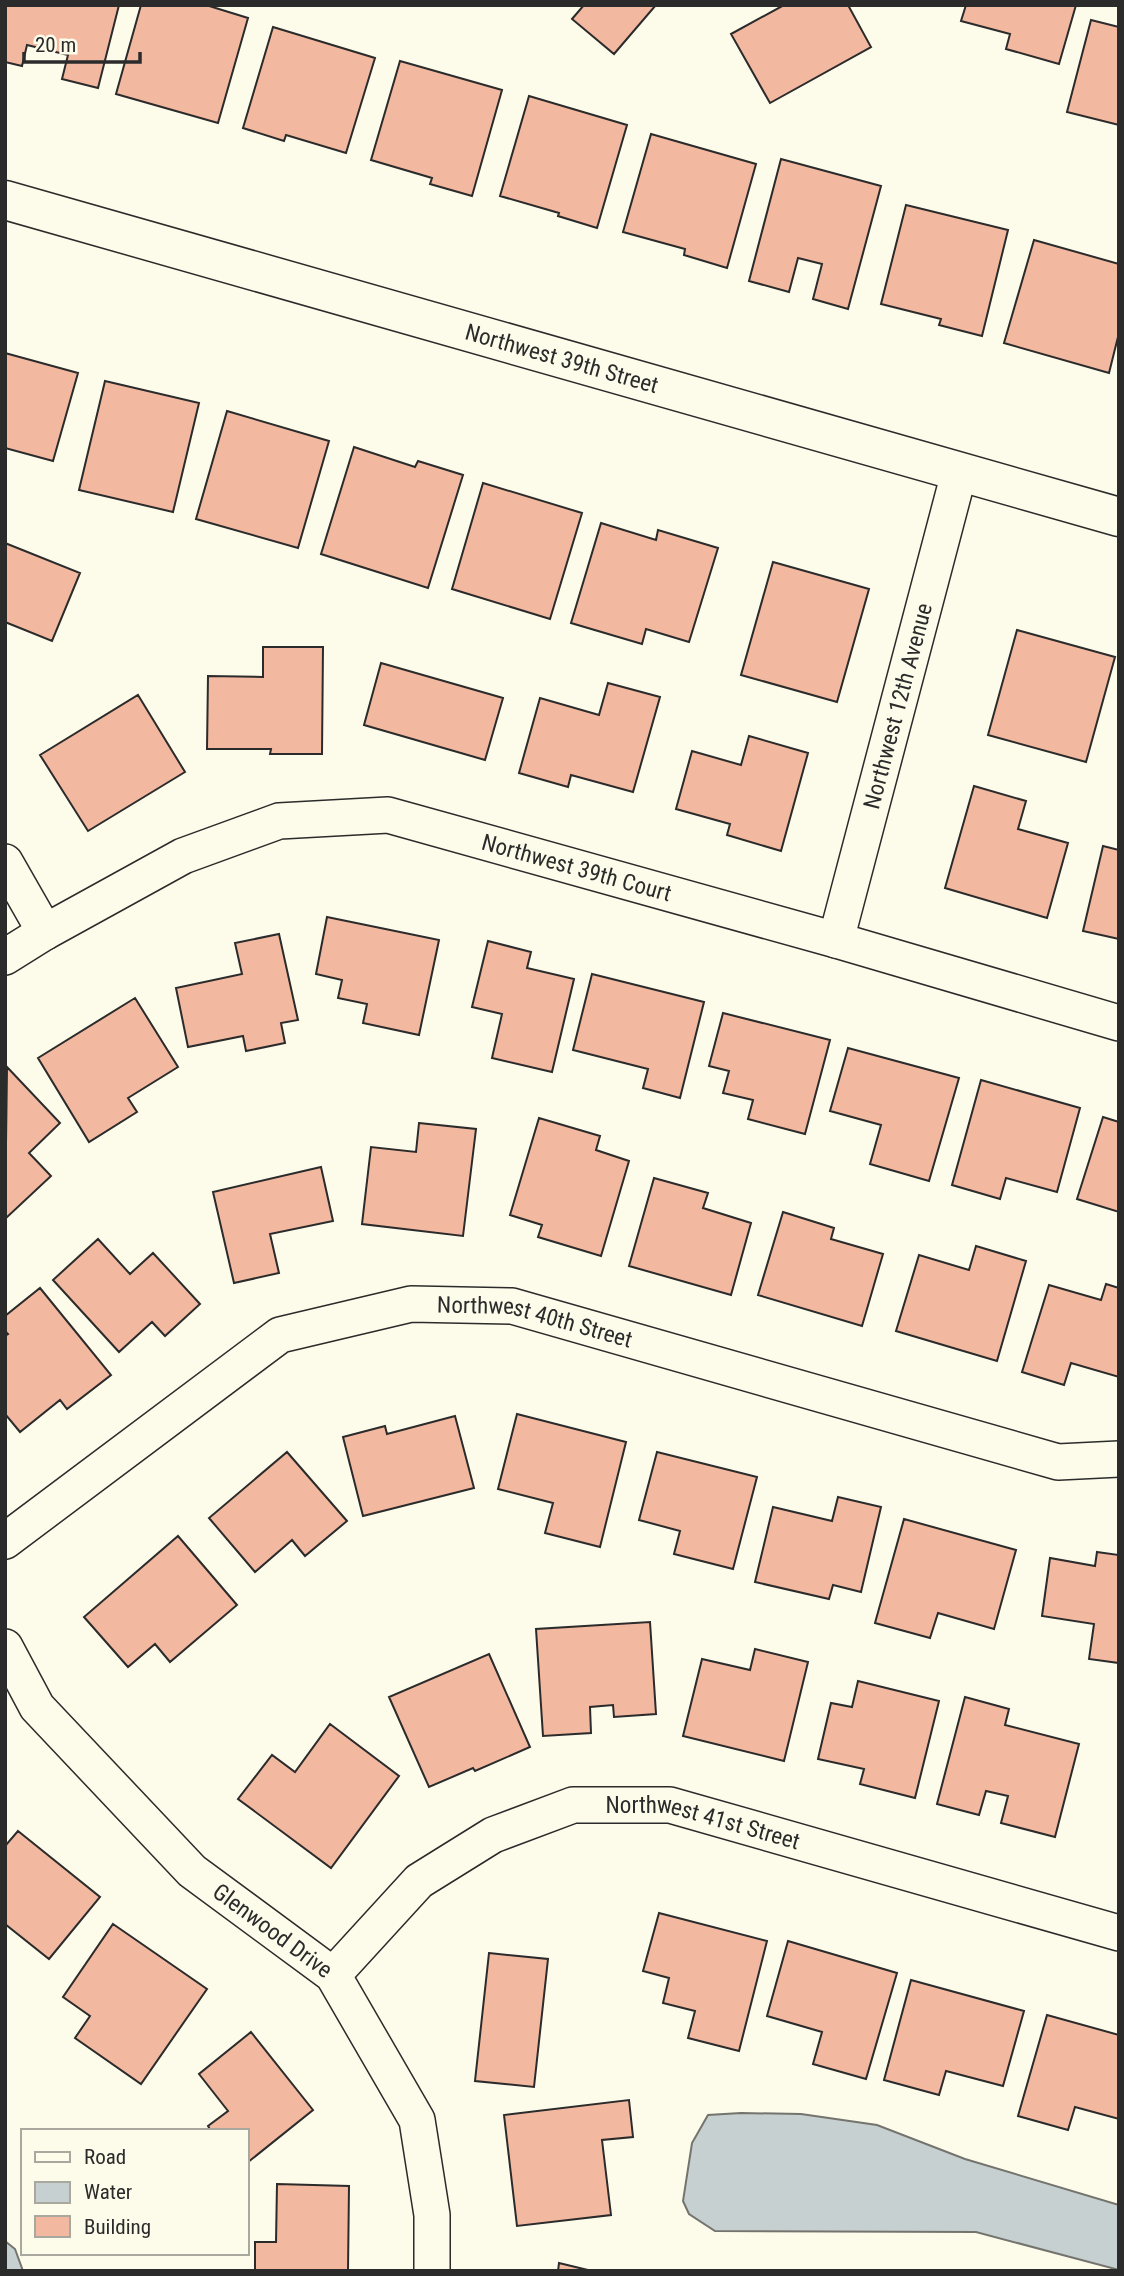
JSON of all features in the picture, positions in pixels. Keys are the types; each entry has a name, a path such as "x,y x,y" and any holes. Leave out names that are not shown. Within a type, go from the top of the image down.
{"street":[{"name":"Northwest 39th Street","path":"5,200 1119,517"},
{"name":"Northwest 12th Avenue","path":"835,940 960,473"},
{"name":"Northwest 39th Court","path":"5,957 183,856 279,821 388,815 835,940 1119,1023"},
{"path":"5,862 45,932"},
{"name":"Northwest 40th Street","path":"5,1541 280,1335 411,1304 512,1306 1058,1462 1119,1459"},
{"name":"Glenwood Drive","path":"5,1647 37,1707 192,1871 333,1975 417,2120 432,2215 432,2271"},
{"name":"Northwest 41st Street","path":"333,1975 419,1881 493,1835 573,1805 670,1805 1119,1933"}],"water":[{"path":"801,2114 877,2125 965,2159 1119,2205 1119,2270 976,2232 715,2231 689,2214 683,2201 692,2143 708,2115"},
{"path":"5,2241 15,2249 23,2271 5,2271"}],"building":[{"path":"5,5 119,5 98,88 62,79 68,55 27,45 22,66 5,62"},
{"path":"141,5 206,5 248,18 218,123 116,94"},
{"path":"584,5 656,5 614,54 572,19"},
{"path":"784,5 848,5 871,47 770,103 731,34"},
{"path":"966,5 1076,5 1059,64 1006,49 1010,34 961,21"},
{"path":"1091,20 1119,27 1119,125 1067,112"},
{"path":"273,27 375,58 346,153 286,135 284,141 243,128"},
{"path":"400,61 502,90 472,196 430,184 432,178 371,160"},
{"path":"529,96 627,125 597,228 558,216 559,213 500,196"},
{"path":"651,134 756,164 727,268 684,255 685,249 623,232"},
{"path":"781,159 881,186 848,309 813,299 822,264 798,258 789,292 749,281"},
{"path":"906,205 1008,230 982,336 939,325 941,319 881,304"},
{"path":"1034,240 1119,264 1119,333 1109,373 1004,343"},
{"path":"5,353 78,373 53,461 5,448"},
{"path":"105,381 199,403 173,512 79,490"},
{"path":"227,411 329,441 298,548 196,519"},
{"path":"354,447 415,467 418,461 463,475 428,588 321,554"},
{"path":"483,483 582,513 550,619 452,589"},
{"path":"601,523 656,540 658,530 718,548 689,642 646,629 642,644 571,623"},
{"path":"5,543 80,573 52,641 5,622"},
{"path":"773,562 869,589 837,702 741,675"},
{"path":"1017,630 1115,657 1086,762 988,735"},
{"path":"263,647 323,647 322,754 270,754 271,749 207,749 208,676 263,677"},
{"path":"381,663 503,698 485,760 364,725"},
{"path":"608,683 660,697 633,792 571,775 568,787 519,773 540,698 599,715"},
{"path":"138,695 185,772 88,831 40,755"},
{"path":"749,736 808,753 781,851 727,835 730,824 676,809 692,751 741,765"},
{"path":"974,786 1026,801 1018,829 1068,843 1047,918 945,888"},
{"path":"1103,846 1119,850 1119,939 1083,931"},
{"path":"327,917 439,940 419,1035 363,1023 367,1004 338,998 342,980 316,974"},
{"path":"279,934 298,1020 281,1023 285,1043 246,1051 243,1036 188,1047 176,988 242,974 235,943"},
{"path":"488,941 531,952 527,968 574,979 552,1072 492,1058 502,1014 472,1007"},
{"path":"592,974 704,1002 680,1098 643,1088 648,1069 573,1050"},
{"path":"135,998 178,1067 128,1098 137,1112 89,1142 38,1058"},
{"path":"723,1013 830,1040 805,1134 748,1119 753,1100 723,1093 729,1071 709,1066"},
{"path":"848,1048 959,1078 929,1181 870,1164 881,1125 830,1111"},
{"path":"7,1067 60,1123 29,1153 51,1176 5,1219"},
{"path":"981,1080 1080,1108 1057,1192 1006,1178 1000,1199 952,1185"},
{"path":"1103,1117 1119,1122 1119,1212 1077,1199"},
{"path":"539,1118 600,1136 596,1150 629,1161 601,1256 538,1237 542,1225 510,1215"},
{"path":"419,1123 476,1129 463,1236 362,1224 371,1147 416,1152"},
{"path":"321,1167 333,1221 270,1234 279,1273 234,1283 213,1192"},
{"path":"654,1178 708,1193 703,1208 751,1223 731,1295 629,1266"},
{"path":"783,1212 834,1228 831,1239 883,1254 862,1326 758,1295"},
{"path":"98,1239 130,1274 153,1253 200,1304 165,1336 152,1322 119,1352 53,1280"},
{"path":"976,1246 1026,1261 997,1361 896,1331 919,1255 969,1270"},
{"path":"1106,1284 1119,1288 1119,1377 1071,1363 1064,1385 1022,1372 1049,1285 1101,1300"},
{"path":"40,1288 111,1375 67,1409 60,1400 20,1432 5,1414 5,1336 8,1334 5,1331 5,1316"},
{"path":"517,1414 626,1442 600,1547 545,1533 553,1503 498,1489"},
{"path":"455,1416 474,1488 363,1516 343,1437 385,1426 387,1434"},
{"path":"287,1452 347,1521 305,1556 292,1540 255,1572 209,1518"},
{"path":"657,1452 757,1477 733,1569 674,1554 680,1531 639,1520"},
{"path":"838,1497 881,1507 861,1592 833,1585 829,1599 755,1582 773,1507 832,1521"},
{"path":"904,1519 1016,1550 994,1629 938,1613 930,1638 875,1623"},
{"path":"178,1536 237,1605 170,1662 155,1644 128,1667 84,1617"},
{"path":"1097,1552 1119,1555 1119,1663 1089,1659 1094,1624 1042,1616 1050,1558 1095,1566"},
{"path":"650,1622 656,1714 614,1717 613,1705 590,1707 591,1733 543,1736 536,1629"},
{"path":"755,1649 808,1662 784,1761 683,1736 702,1659 750,1670"},
{"path":"489,1654 530,1747 429,1787 389,1697"},
{"path":"858,1681 939,1701 915,1798 860,1784 864,1769 818,1759 831,1703 852,1707"},
{"path":"965,1697 1009,1709 1005,1725 1079,1744 1055,1837 1001,1823 1008,1796 986,1791 979,1815 937,1804"},
{"path":"330,1724 399,1776 331,1868 238,1799 272,1755 295,1772"},
{"path":"18,1831 100,1897 49,1959 5,1924 5,1846"},
{"path":"659,1913 767,1941 739,2051 688,2038 695,2011 663,2003 669,1978 643,1971"},
{"path":"113,1924 207,1989 141,2084 75,2038 90,2016 63,1997"},
{"path":"788,1941 897,1973 866,2079 813,2064 822,2032 767,2016"},
{"path":"489,1953 548,1959 534,2087 475,2081"},
{"path":"911,1980 1024,2011 1003,2086 946,2071 939,2095 884,2080"},
{"path":"1047,2015 1119,2035 1119,2119 1075,2107 1068,2130 1018,2116"},
{"path":"251,2032 313,2110 248,2162 248,2129 210,2129 208,2126 228,2111 199,2074"},
{"path":"629,2100 633,2137 602,2140 611,2215 517,2226 504,2115"},
{"path":"277,2184 349,2186 348,2271 255,2271 255,2242 276,2242"},
{"path":"559,2263 592,2271 558,2271"}]}
